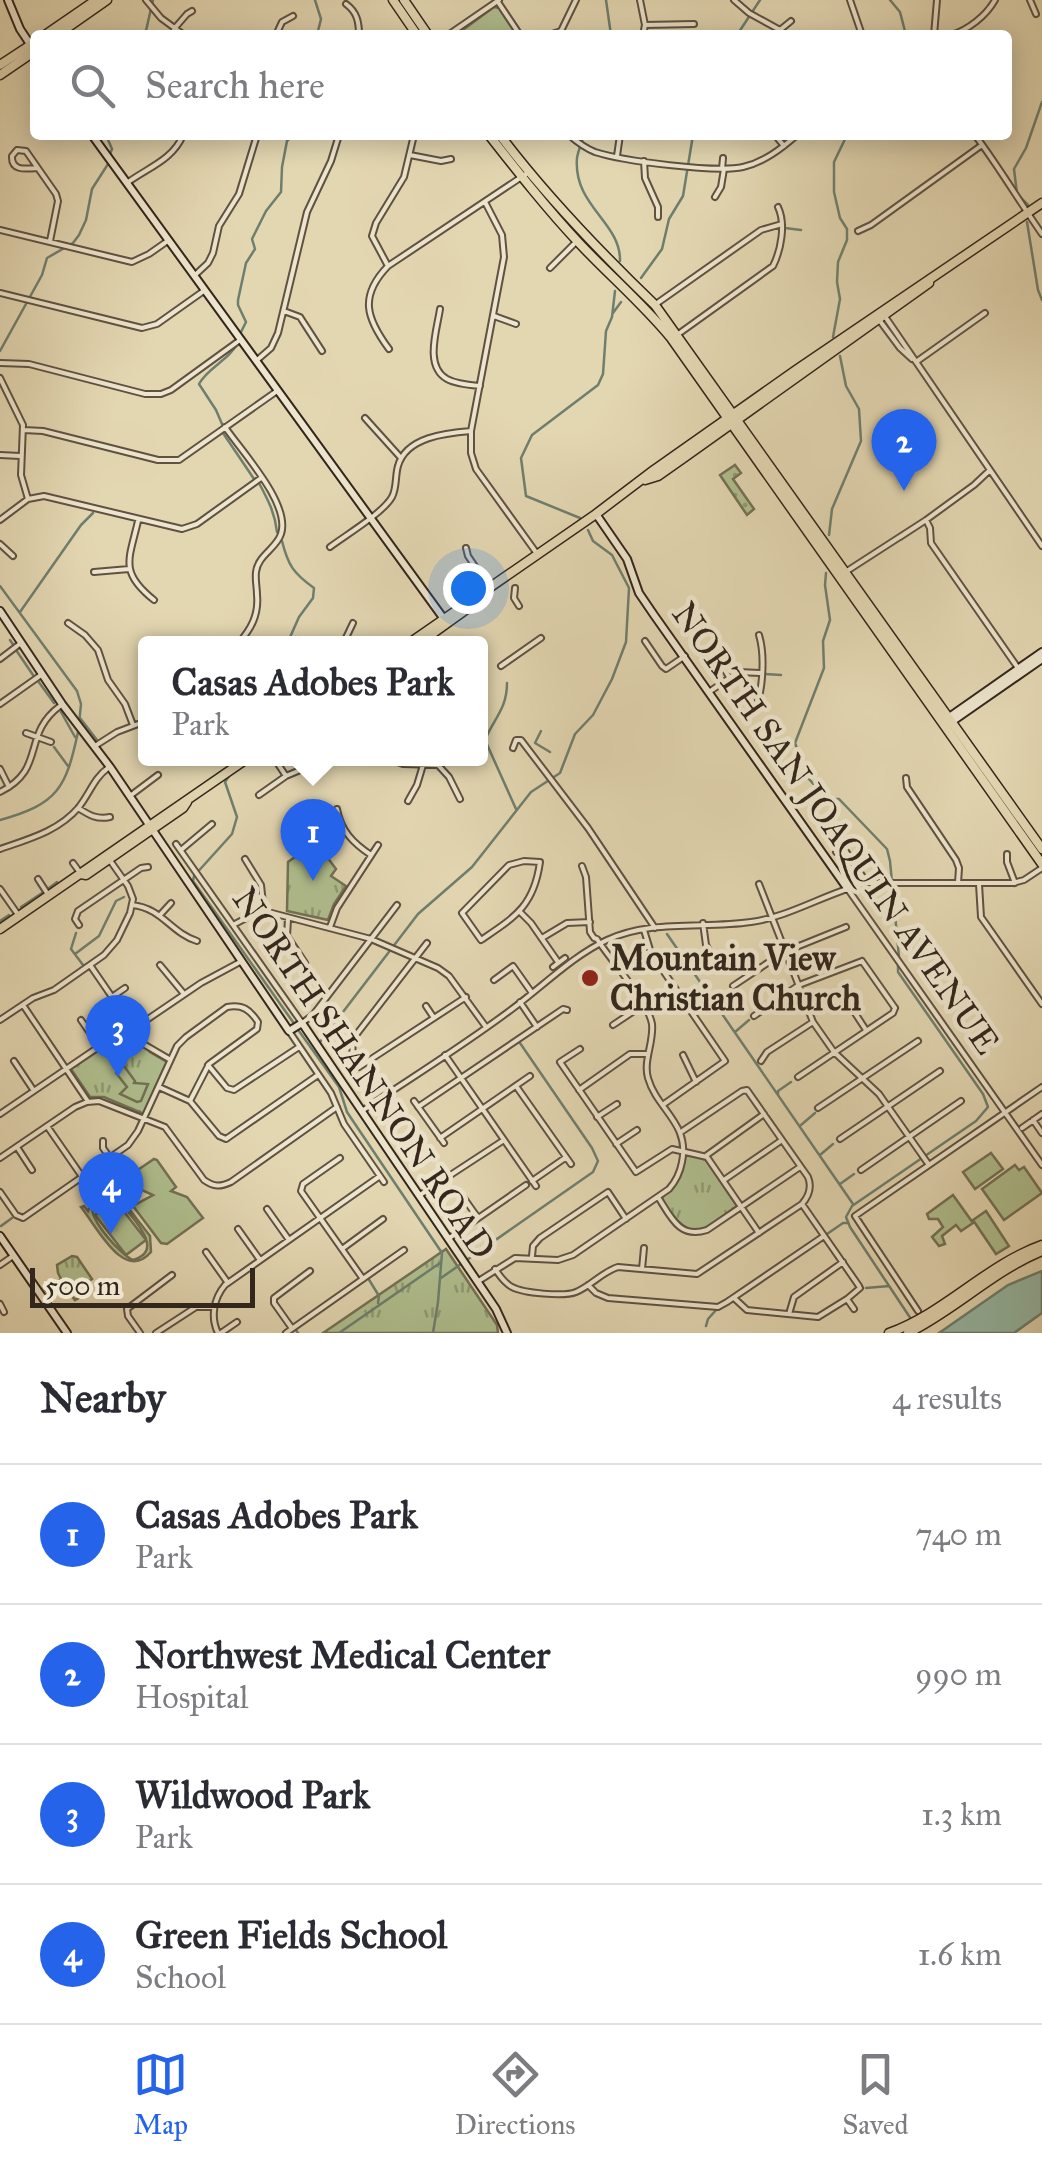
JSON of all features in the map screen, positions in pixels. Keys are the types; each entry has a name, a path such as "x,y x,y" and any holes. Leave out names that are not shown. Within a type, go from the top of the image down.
{"main road":[{"path":"52,30 96,0"},
{"path":"64,30 107,0"},
{"path":"393,0 414,30"},
{"path":"404,0 425,30"},
{"path":"0,66 30,50"},
{"path":"0,75 30,51"},
{"path":"494,140 678,335 842,574 1042,849"},
{"path":"503,140 525,175 577,241 652,308 733,419"},
{"path":"420,636 811,368 880,315 1042,203"},
{"path":"733,419 839,340 880,315"},
{"path":"811,368 839,340"},
{"path":"429,636 486,592"},
{"path":"947,722 1042,866"},
{"path":"0,929 183,808 237,766"},
{"path":"81,874 86,875 109,860 151,828"},
{"path":"889,1333 908,1331 1000,1265 1042,1248"}],"street":[{"path":"8,0 30,42"},
{"path":"146,0 177,30"},
{"path":"455,30 498,0 517,30"},
{"path":"564,30 576,0"},
{"path":"640,0 644,30"},
{"path":"734,0 777,30"},
{"path":"850,0 860,30"},
{"path":"934,30 937,0"},
{"path":"965,30 990,9 994,0"},
{"path":"1030,0 1036,14"},
{"path":"346,4 358,20 359,30"},
{"path":"174,28 192,12"},
{"path":"278,30 282,22 293,16"},
{"path":"782,30 791,21"},
{"path":"645,25 694,24"},
{"path":"96,140 444,619"},
{"path":"127,182 166,158 180,140"},
{"path":"194,276 213,253 219,226 239,194 255,140"},
{"path":"256,361 276,341 307,212 338,140"},
{"path":"388,266 372,236 404,177 413,140"},
{"path":"575,140 596,152 723,169 763,160 791,140"},
{"path":"617,156 619,140"},
{"path":"779,140 784,146"},
{"path":"979,140 1042,234"},
{"path":"858,231 982,144"},
{"path":"36,168 16,168 11,159 14,153 26,151 56,194 50,241"},
{"path":"410,155 441,162 451,159"},
{"path":"716,196 721,187 723,158"},
{"path":"644,161 645,178 658,207 658,218"},
{"path":"389,349 372,322 368,307 370,290 377,278 388,266 525,175"},
{"path":"485,202 502,235 504,257 471,453 476,469 538,555"},
{"path":"678,335 772,266 782,224 778,207"},
{"path":"652,308 761,230 782,224"},
{"path":"0,230 132,262 169,240"},
{"path":"550,268 577,241"},
{"path":"0,293 142,328 156,324 205,290"},
{"path":"440,309 434,354 436,370 450,381 480,386"},
{"path":"284,310 300,317 322,351"},
{"path":"916,362 985,313"},
{"path":"880,315 902,352 916,362 1042,546"},
{"path":"494,316 516,324"},
{"path":"0,363 29,364 156,394 170,390 240,340"},
{"path":"0,378 24,430 22,481 28,499"},
{"path":"24,430 43,431 168,461 179,460 277,390"},
{"path":"365,418 401,458"},
{"path":"225,427 280,506 283,517 278,540 258,564 257,612 245,636"},
{"path":"330,547 392,498 401,458 415,446 436,434 472,431"},
{"path":"0,455 22,456"},
{"path":"842,574 926,520 990,470"},
{"path":"0,520 28,499 44,496 176,529 193,526 261,478"},
{"name":"NORTH SAN JOAQUIN AVENUE","path":"596,514 627,559 640,593 1042,1166"},
{"path":"139,520 131,577 154,600"},
{"path":"926,520 938,555 1020,670"},
{"path":"0,544 13,556"},
{"path":"466,548 486,592"},
{"path":"94,572 130,569"},
{"path":"515,588 514,598 519,606"},
{"name":"NORTH SHANNON ROAD","path":"0,612 331,1092 344,1124 384,1182"},
{"path":"68,622 98,650 108,680 125,704 133,725"},
{"path":"347,636 354,623"},
{"path":"750,715 758,706 762,647 759,636"},
{"path":"501,666 541,638"},
{"path":"645,642 666,669 685,656"},
{"path":"0,658 21,643"},
{"path":"947,722 1042,656"},
{"path":"947,722 1042,656"},
{"path":"722,659 729,677"},
{"path":"709,692 738,672 760,673"},
{"path":"0,704 42,674"},
{"path":"0,792 30,770 42,723 62,704"},
{"path":"95,746 138,723"},
{"path":"26,733 51,742"},
{"path":"513,748 516,740 522,740 541,762 656,928"},
{"path":"279,766 286,776"},
{"path":"408,800 423,766"},
{"path":"439,766 460,800"},
{"path":"0,849 50,830 67,819 96,778 110,767"},
{"path":"0,768 9,787"},
{"path":"259,795 304,768"},
{"path":"130,796 158,775"},
{"path":"906,778 907,787 956,860 958,884"},
{"path":"78,808 92,816 110,817"},
{"path":"336,809 344,832 370,855"},
{"path":"180,850 212,824"},
{"path":"836,852 850,842"},
{"name":"NORTH SHANNON ROAD","path":"176,844 302,1022 496,1309 507,1333"},
{"path":"330,928 337,908 378,845"},
{"path":"844,847 867,883"},
{"path":"1006,854 1015,882"},
{"path":"245,859 261,886 264,913"},
{"path":"0,1020 33,998 54,990 123,937 132,893 109,860"},
{"path":"540,862 536,885 520,912 481,940 462,912 509,865 540,862"},
{"path":"74,863 81,874"},
{"path":"477,1282 510,1259 558,1260 570,1256 658,1197 678,1176 684,1150 681,1132 648,1079 655,1026 590,932 582,866"},
{"path":"362,1111 486,1027 598,941 656,928 771,918 867,883 1015,882 1042,866"},
{"path":"79,925 75,919 78,910 141,868 148,868"},
{"path":"38,879 49,896"},
{"path":"759,884 814,1022 834,1052 888,1106 930,1165"},
{"path":"979,884 981,917 1042,1004"},
{"path":"0,889 19,916"},
{"path":"160,915 171,903"},
{"path":"132,905 146,907 197,941"},
{"path":"289,1031 313,1014 398,905"},
{"path":"520,912 542,938 556,964 564,958"},
{"path":"233,925 264,913 371,939 449,976 486,1027"},
{"path":"288,917 286,936 305,963"},
{"path":"542,938 567,923 590,922"},
{"path":"702,924 711,954"},
{"path":"733,986 784,952 846,926"},
{"path":"644,930 652,953 726,1061 663,1104"},
{"path":"427,943 356,1035 352,1052 359,1066 466,997"},
{"path":"751,959 758,969"},
{"path":"754,1016 799,986 862,960 896,1008 798,1077"},
{"path":"0,1114 99,1046 240,961"},
{"path":"160,964 184,994"},
{"path":"90,965 146,1045 170,1060"},
{"path":"494,980 512,966 532,993"},
{"path":"112,997 125,988"},
{"path":"520,1002 537,1027"},
{"path":"23,1004 87,1102"},
{"path":"613,1026 644,1005"},
{"path":"426,1006 434,1018"},
{"path":"0,1192 20,1219 83,1178 133,1140 170,1060 186,1037 227,1007 250,1010 260,1028 208,1065 190,1101"},
{"path":"850,1008 866,1030"},
{"path":"418,1107 563,1009 568,1010"},
{"path":"81,1020 99,1046"},
{"path":"761,1061 767,1052 814,1022"},
{"path":"818,1108 918,1040"},
{"path":"208,1065 230,1091 299,1046"},
{"path":"580,1048 560,1062 636,1172 672,1149 706,1157 759,1233"},
{"path":"579,1090 630,1054 649,1055"},
{"path":"683,1054 696,1082"},
{"path":"445,1055 531,1184"},
{"path":"14,1060 34,1091"},
{"path":"840,1139 940,1071"},
{"path":"158,1086 190,1101 222,1140 318,1075"},
{"path":"414,1101 442,1141 530,1076"},
{"path":"516,1086 571,1164"},
{"path":"920,1319 855,1216 1042,1087"},
{"path":"496,1269 516,1289 567,1294 614,1267 698,1274 802,1204 810,1189 808,1176 745,1089 681,1132"},
{"path":"0,1158 75,1107 99,1100 166,1127 204,1180 221,1186 337,1106"},
{"path":"861,1170 961,1102"},
{"path":"597,1117 617,1104"},
{"path":"706,1157 764,1114"},
{"path":"1022,1128 1042,1114"},
{"path":"1033,1120 1042,1133"},
{"path":"47,1126 83,1178"},
{"path":"616,1144 638,1130"},
{"path":"418,1197 504,1140"},
{"path":"723,1180 782,1140"},
{"path":"103,1142 110,1158"},
{"path":"16,1147 32,1170"},
{"path":"340,1158 300,1187 363,1279"},
{"path":"447,1239 566,1158"},
{"path":"658,1197 680,1228 690,1233 707,1230 801,1166"},
{"path":"237,1322 219,1333 214,1326 219,1292 380,1176"},
{"path":"532,1258 540,1238 608,1192 626,1219"},
{"path":"461,1194 478,1218"},
{"path":"734,1298 746,1310 820,1316 861,1289 802,1204"},
{"path":"268,1208 289,1240"},
{"path":"342,1249 383,1219"},
{"path":"238,1229 260,1260"},
{"path":"0,1236 67,1333"},
{"path":"588,1284 608,1298 722,1306 824,1236"},
{"path":"642,1269 644,1248"},
{"path":"286,1333 404,1250"},
{"path":"206,1252 228,1283"},
{"path":"0,1264 13,1256"},
{"path":"789,1314 794,1296 842,1262"},
{"path":"292,1328 272,1299 310,1271"},
{"path":"140,1333 125,1310 172,1276"},
{"path":"847,1299 854,1309"},
{"path":"0,1304 3,1314"},
{"path":"156,1333 196,1307 215,1308"}],"green space":[{"path":"494,7 500,8 514,30 463,30"},
{"path":"735,465 741,473 733,479 754,509 747,515 720,475"},
{"path":"316,842 336,869 331,876 346,886 328,920 287,911 288,862"},
{"path":"131,1029 150,1052 167,1062 144,1114 104,1097 90,1097 71,1069"},
{"path":"124,1066 134,1083 148,1084 141,1101 120,1094 127,1087 116,1073"},
{"path":"688,1153 706,1160 737,1206 696,1231 681,1224 661,1199 680,1177"},
{"path":"991,1153 1003,1169 975,1189 963,1172"},
{"path":"154,1159 176,1187 171,1191 187,1197 203,1218 167,1244 161,1243 133,1206 153,1195 133,1186 126,1178"},
{"path":"1015,1165 1019,1170 1024,1167 1042,1193 1004,1220 982,1189"},
{"path":"101,1193 119,1196 150,1236 151,1252 141,1260 131,1261 121,1257 81,1207 88,1211 92,1200","holes":["105,1196 115,1198 147,1241 143,1255 133,1260 107,1237 93,1213 98,1200"]},
{"path":"953,1195 973,1223 961,1231 956,1225 942,1236 945,1244 939,1246 932,1237 943,1227 938,1219 929,1219 927,1214"},
{"path":"115,1200 146,1240 126,1255 95,1215"},
{"path":"986,1211 1009,1246 996,1254 973,1220"},
{"path":"446,1249 497,1325 498,1333 323,1333"},
{"path":"77,1257 92,1279 78,1289 82,1296 75,1300 65,1287 50,1297 44,1288 61,1279 57,1265"}],"shaded area":[{"path":"1042,1271 1042,1313 1014,1333 939,1333 1008,1285"}],"waterway":[{"path":"146,30 153,0"},
{"path":"315,0 321,19 318,30"},
{"path":"606,0 610,30"},
{"path":"740,30 760,0"},
{"path":"890,0 900,12 905,30"},
{"path":"1028,208 1017,194 1014,169 1042,102"},
{"path":"108,140 110,154"},
{"path":"240,334 246,322 238,305 246,263 255,249 252,239 281,192 288,140"},
{"path":"582,140 577,158 582,189 613,235 620,261"},
{"path":"641,278 662,249 669,219 683,196 692,140"},
{"path":"833,337 840,299 838,262 847,240 834,192 834,162 845,140"},
{"path":"0,351 42,275 47,258 79,235 92,189 108,164"},
{"path":"1027,222 1042,300"},
{"path":"785,228 801,230"},
{"path":"580,518 526,496 521,458 532,435 598,385 615,291"},
{"path":"613,313 621,302"},
{"path":"222,424 199,384 238,342"},
{"path":"829,535 832,509 861,441 859,409 846,386 840,356"},
{"path":"223,433 254,479"},
{"path":"259,483 277,532"},
{"path":"20,612 93,513"},
{"path":"320,1042 418,914 472,867 531,792 560,773 575,734 593,715 612,679 626,642 629,588 612,555 593,541 588,530"},
{"path":"282,541 292,568 314,588 313,598 291,636"},
{"path":"826,573 830,620 823,641 824,668 795,743 808,778 827,799 839,799 887,849 899,957"},
{"path":"0,586 77,691 81,704 79,724"},
{"path":"10,640 14,646"},
{"path":"16,650 33,675"},
{"path":"765,674 781,675"},
{"path":"38,681 54,703"},
{"path":"488,734 502,707 507,683"},
{"path":"61,712 75,737"},
{"path":"80,718 97,740"},
{"path":"541,731 535,743 550,752"},
{"path":"0,820 35,807 56,791 69,767 78,732"},
{"path":"54,747 68,766"},
{"path":"488,747 516,809"},
{"path":"231,773 225,782 237,817 232,834 193,881 293,1022"},
{"path":"49,888 57,882"},
{"path":"21,907 42,893"},
{"path":"75,954 99,936 116,901 124,897"},
{"path":"0,921 9,915"},
{"path":"76,933 71,949 83,965"},
{"path":"667,934 853,1204"},
{"path":"898,965 898,972 983,1094 988,1107 976,1121 852,1206 846,1217 911,1319"},
{"path":"735,1032 749,1020"},
{"path":"299,1031 339,1087 347,1112 442,1253 433,1333"},
{"path":"441,1278 593,1172 598,1161 520,1043"},
{"path":"778,1094 791,1082"},
{"path":"801,1125 815,1113"},
{"path":"820,1155 833,1144"},
{"path":"840,1184 854,1174"},
{"path":"1,1226 12,1218"},
{"path":"827,1234 847,1223"},
{"path":"339,1333 440,1263"},
{"path":"368,1278 379,1296 378,1303"},
{"path":"866,1288 889,1286"},
{"path":"706,1326 717,1309"}],"place":[{"name":"Northwest Medical Center","path":"904,491"},
{"name":"Casas Adobes Park","path":"313,881"},
{"name":"Mountain View Christian Church","path":"590,978"},
{"name":"Wildwood Park","path":"118,1077"},
{"name":"Green Fields School","path":"111,1234"}]}
